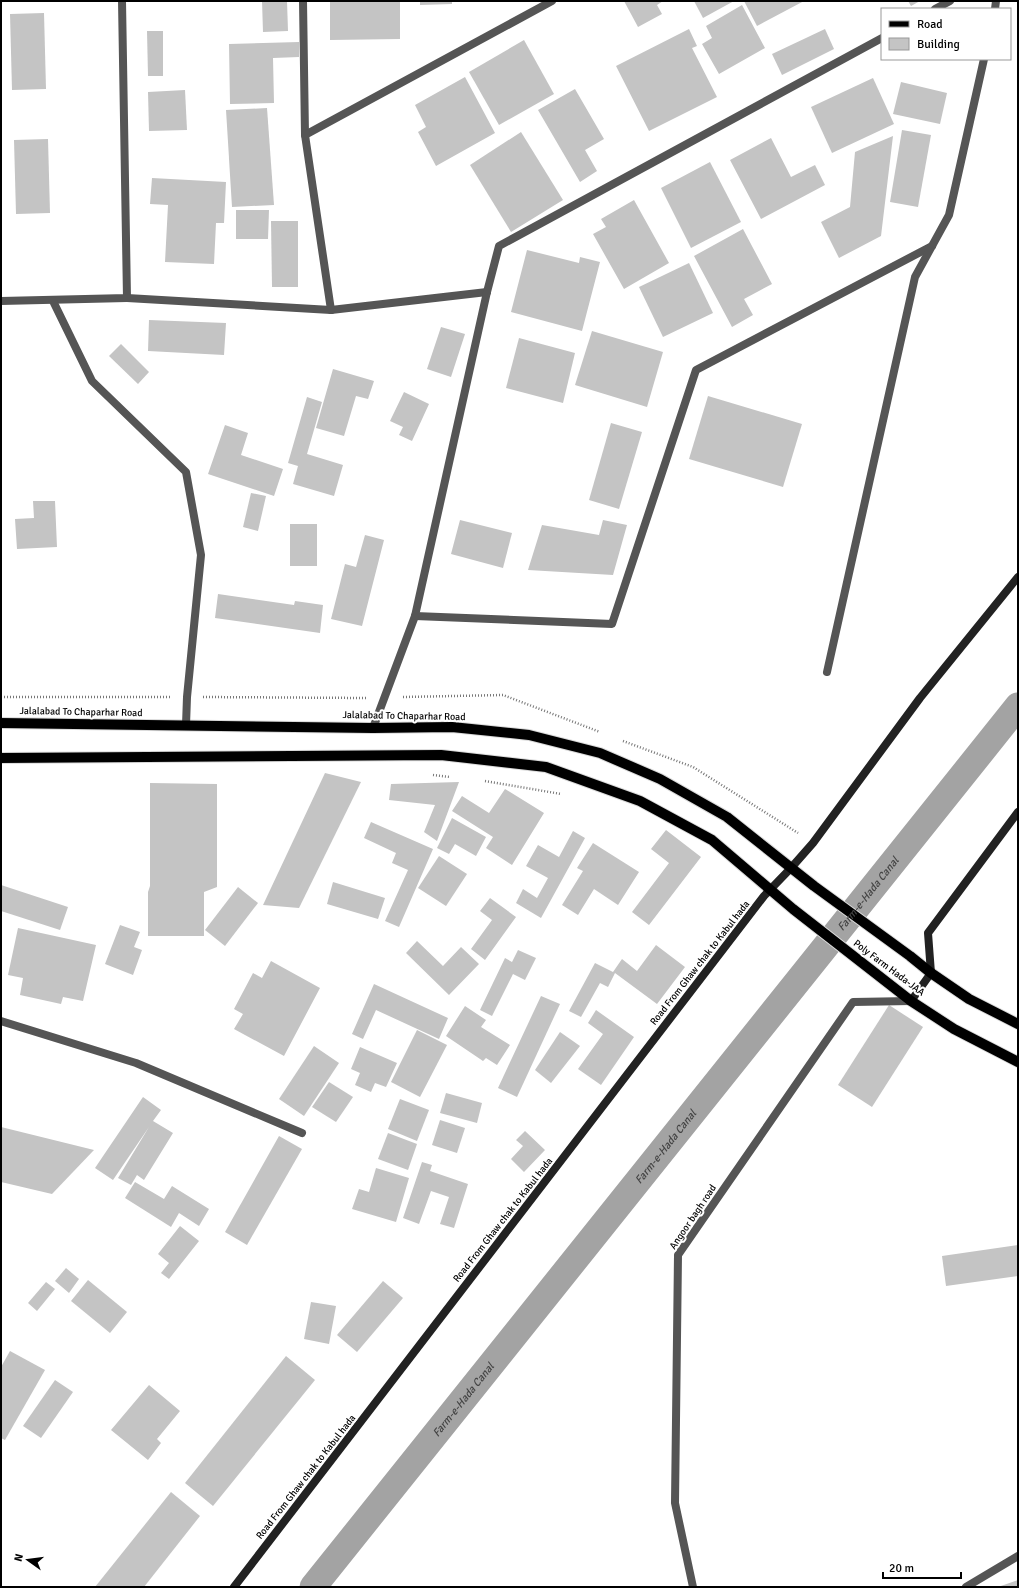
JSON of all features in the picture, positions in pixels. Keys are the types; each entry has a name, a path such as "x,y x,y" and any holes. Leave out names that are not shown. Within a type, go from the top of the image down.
{"main road":[{"name":"Jalalabad To Chaparhar Road","path":"1,723 373,728 452,727 529,734 600,753 660,779 727,817 814,886"},
{"path":"1,758 441,754 546,767 640,801 712,840 770,890"},
{"name":"Poly Farm Hada-JAA","path":"814,886 910,956 930,973 969,999 1018,1024"},
{"name":"Poly Farm Hada-JAA","path":"770,890 911,1000 954,1029 1018,1062"}],"street":[{"path":"122,1 127,298"},
{"path":"303,1 305,135 331,310"},
{"path":"305,135 552,1"},
{"path":"937,8 950,1"},
{"path":"373,728 415,616 487,292 499,246 881,39"},
{"path":"827,672 915,276 949,215 984,60"},
{"path":"415,616 612,624 696,370 932,246"},
{"path":"1,301 53,301 127,298 331,310 487,292"},
{"path":"53,301 92,382 186,472 201,555 187,697 186,726"},
{"name":"Road From Ghaw chak to Kabul hada","path":"234,1587 770,890 792,868 813,843 920,698 1018,577"},
{"path":"911,1000 930,973 928,933 1018,812"},
{"name":"Angoor bagh road","path":"693,1587 675,1503 678,1255 853,1002 911,1000"},
{"path":"1,1021 136,1063 302,1133"},
{"path":"969,1586 1018,1556"}],"path":[{"path":"430,775 452,777"},
{"path":"482,780 565,794"}],"building":[{"path":"262,1 287,1 288,31 263,32"},
{"path":"330,1 400,1 400,39 330,40"},
{"path":"420,1 452,1 452,4 420,5"},
{"path":"624,1 663,1 657,5 662,14 638,27"},
{"path":"694,1 734,1 703,18"},
{"path":"744,1 804,1 757,26"},
{"path":"908,1 920,1 911,6"},
{"path":"742,5 765,48 719,74 702,44 712,38 706,26"},
{"path":"44,13 46,89 12,90 10,14"},
{"path":"689,29 697,46 692,48 717,97 649,131 616,66"},
{"path":"825,29 834,49 782,75 772,54"},
{"path":"147,31 163,31 163,76 148,76"},
{"path":"524,40 554,94 499,125 469,72"},
{"path":"299,42 299,57 273,58 274,103 230,104 229,44"},
{"path":"465,77 495,133 436,166 418,132 426,127 415,105"},
{"path":"873,78 894,124 832,153 811,107"},
{"path":"901,82 947,93 940,124 893,114"},
{"path":"575,89 604,139 585,150 597,171 580,182 538,110"},
{"path":"185,90 187,130 149,131 148,92"},
{"path":"267,108 274,205 232,207 226,110"},
{"path":"902,130 931,135 918,207 890,202"},
{"path":"521,132 563,200 511,232 470,165"},
{"path":"893,136 881,236 839,258 821,222 850,207 855,152"},
{"path":"771,138 791,177 815,165 825,185 761,219 730,160"},
{"path":"48,139 50,213 16,214 14,140"},
{"path":"710,162 741,222 691,248 661,188"},
{"path":"152,178 226,182 224,223 216,223 214,264 165,262 168,205 150,204"},
{"path":"634,200 669,263 624,289 593,234 606,227 601,219"},
{"path":"236,210 269,210 268,239 236,239"},
{"path":"271,221 298,221 298,287 272,287"},
{"path":"743,229 772,284 744,299 753,315 732,327 694,256"},
{"path":"527,250 579,263 580,257 600,262 582,331 511,312"},
{"path":"689,263 713,313 663,337 639,287"},
{"path":"149,320 226,323 224,355 148,351"},
{"path":"441,327 465,334 451,377 427,369"},
{"path":"592,331 663,352 647,407 575,385"},
{"path":"519,338 575,353 563,403 506,388"},
{"path":"121,344 149,372 138,384 109,356"},
{"path":"333,369 374,381 368,399 356,396 344,436 316,428"},
{"path":"404,392 429,404 412,441 399,435 403,427 390,421"},
{"path":"708,396 802,424 783,487 689,459"},
{"path":"307,397 322,402 307,454 343,465 334,496 293,484 298,466 288,463"},
{"path":"611,423 642,432 619,509 589,500"},
{"path":"225,425 248,433 241,455 283,469 274,496 208,474"},
{"path":"251,493 266,496 258,531 243,527"},
{"path":"33,501 55,501 57,547 17,549 15,519 34,518"},
{"path":"460,520 512,533 503,568 451,554"},
{"path":"603,520 627,525 613,575 528,570 542,525 599,535"},
{"path":"290,524 317,524 317,566 290,566"},
{"path":"365,535 384,540 362,626 331,619 345,564 356,567"},
{"path":"218,594 294,605 295,601 323,605 320,633 215,618"},
{"path":"325,773 361,782 299,908 263,905"},
{"path":"459,782 437,841 424,832 435,805 389,800 391,784"},
{"path":"150,783 217,784 217,887 204,892 204,936 148,936 148,892 150,886"},
{"path":"505,789 544,813 512,865 486,848 493,837 452,811 462,796 489,813"},
{"path":"452,818 486,837 476,856 455,844 449,854 437,848"},
{"path":"371,822 433,849 399,927 385,921 408,870 392,863 396,853 364,838"},
{"path":"666,830 701,857 649,925 632,912 669,863 651,849"},
{"path":"573,831 585,838 541,918 516,903 523,889 537,898 548,878 526,866 538,845 559,857"},
{"path":"593,843 639,872 618,905 594,889 578,915 562,905 583,871 577,868"},
{"path":"439,856 467,874 446,906 418,888"},
{"path":"333,882 385,898 378,919 327,904"},
{"path":"1,885 68,907 60,930 1,911"},
{"path":"238,887 258,903 225,946 205,930"},
{"path":"490,898 516,917 485,960 471,949 492,920 480,911"},
{"path":"120,925 140,932 134,947 142,950 133,975 105,964"},
{"path":"18,928 96,945 83,1001 63,997 61,1004 20,995 23,978 8,975"},
{"path":"417,941 443,966 461,947 479,964 449,995 406,953"},
{"path":"656,945 685,967 657,1004 615,973 608,987 600,983 581,1017 569,1011 595,963 613,972 622,959 637,971"},
{"path":"518,950 536,958 525,980 513,974 492,1016 480,1010 505,958 512,962"},
{"path":"271,961 320,988 284,1056 234,1029 243,1014 234,1009 253,973 262,978"},
{"path":"374,984 448,1018 439,1039 376,1010 363,1039 352,1034"},
{"path":"541,996 560,1004 517,1097 498,1088"},
{"path":"889,1005 923,1027 872,1107 838,1085"},
{"path":"465,1006 486,1020 481,1027 510,1045 497,1065 486,1058 483,1061 446,1036"},
{"path":"596,1010 634,1037 601,1085 578,1069 603,1034 588,1023"},
{"path":"417,1030 447,1045 420,1097 391,1082"},
{"path":"560,1032 580,1046 551,1083 535,1070"},
{"path":"314,1046 339,1063 304,1116 279,1099"},
{"path":"360,1047 397,1063 386,1087 375,1083 371,1092 355,1085 360,1073 351,1069"},
{"path":"329,1082 353,1097 336,1122 312,1107"},
{"path":"446,1093 482,1103 477,1123 440,1113"},
{"path":"143,1097 161,1110 153,1121 173,1133 144,1180 137,1175 131,1185 118,1178 149,1127 113,1180 95,1168"},
{"path":"400,1099 429,1110 417,1141 388,1129"},
{"path":"440,1120 465,1128 457,1153 432,1145"},
{"path":"1,1127 94,1150 52,1194 1,1182"},
{"path":"525,1131 545,1150 524,1172 511,1159 523,1146 516,1140"},
{"path":"388,1133 417,1144 408,1170 378,1159"},
{"path":"279,1136 302,1149 247,1245 225,1232"},
{"path":"422,1162 432,1165 430,1171 468,1184 454,1228 440,1224 449,1197 431,1191 419,1224 403,1218"},
{"path":"376,1168 409,1178 396,1222 352,1209 359,1189 369,1192"},
{"path":"135,1182 164,1199 172,1186 209,1209 199,1226 179,1213 171,1227 125,1198"},
{"path":"180,1226 199,1241 169,1279 161,1273 169,1263 158,1254"},
{"path":"1018,1245 1018,1276 946,1286 942,1256"},
{"path":"66,1268 79,1279 69,1293 55,1281"},
{"path":"88,1280 127,1312 110,1333 71,1301"},
{"path":"383,1281 403,1298 357,1352 337,1335"},
{"path":"46,1282 55,1289 37,1311 28,1303"},
{"path":"311,1302 336,1306 329,1344 304,1339"},
{"path":"10,1351 45,1370 5,1440 1,1438 1,1367"},
{"path":"286,1356 315,1380 213,1506 185,1483"},
{"path":"55,1380 73,1392 41,1438 23,1426"},
{"path":"149,1385 180,1411 157,1439 161,1443 148,1460 111,1430"},
{"path":"171,1492 200,1516 144,1587 95,1587"},
{"path":"1018,1580 1018,1587 998,1587"}],"waterway":[{"name":"Farm-e-Hada Canal","path":"313,1587 1018,706"}]}
